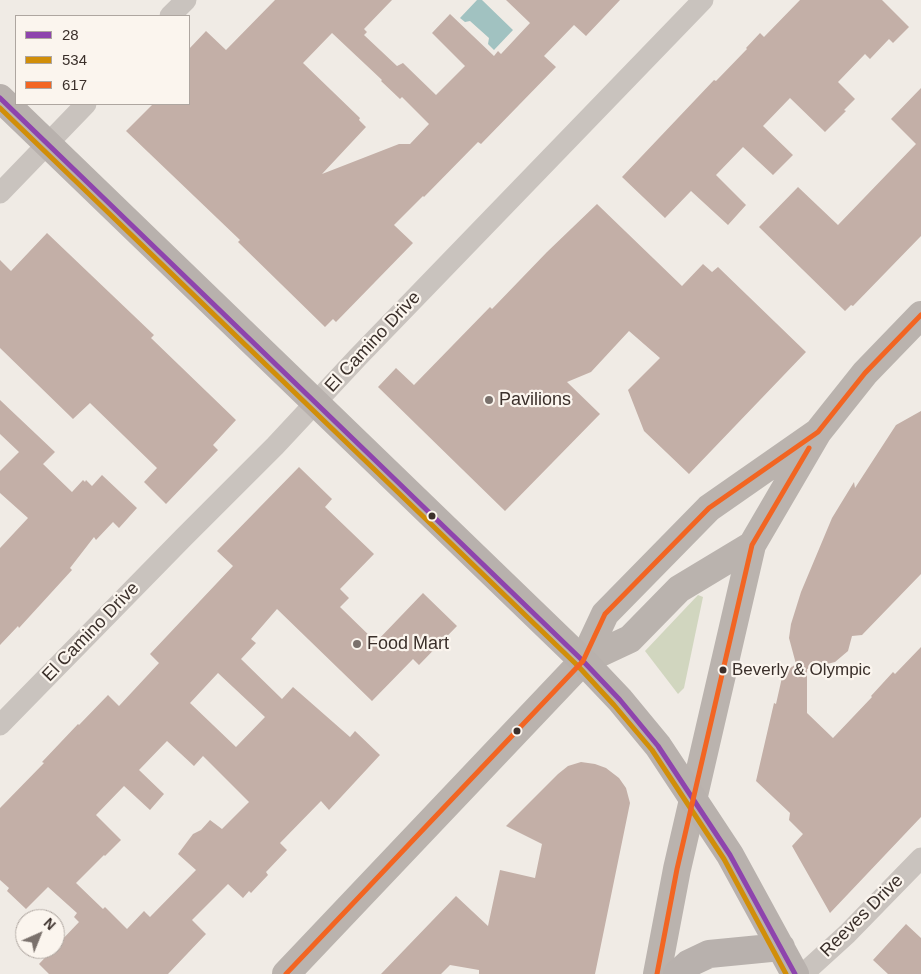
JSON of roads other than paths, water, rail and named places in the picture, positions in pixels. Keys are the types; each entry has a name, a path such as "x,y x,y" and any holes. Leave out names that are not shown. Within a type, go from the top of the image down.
{"main road":[{"path":"0,98 620,700 658,746 730,855 795,974"},
{"path":"677,974 688,964 709,954 781,947"}],"street":[{"path":"171,15 186,0"},
{"name":"El Camino Drive","path":"0,725 275,446 358,356 703,0"},
{"path":"0,193 85,105"},
{"path":"657,974 677,869 752,545 818,432 865,373 921,315"},
{"path":"286,974 583,662 605,614 709,508 818,432"},
{"path":"583,662 630,639 679,589 752,545"},
{"name":"Reeves Drive","path":"803,974 847,934 921,858"}],"water":[{"path":"477,0 482,0 513,30 494,50 488,44 489,38 470,21 465,22 460,18"}],"place":[{"name":"Pavilions","path":"489,400"},
{"name":"Food Mart","path":"357,644"},
{"name":"Beverly & Olympic","path":"723,670"}]}
